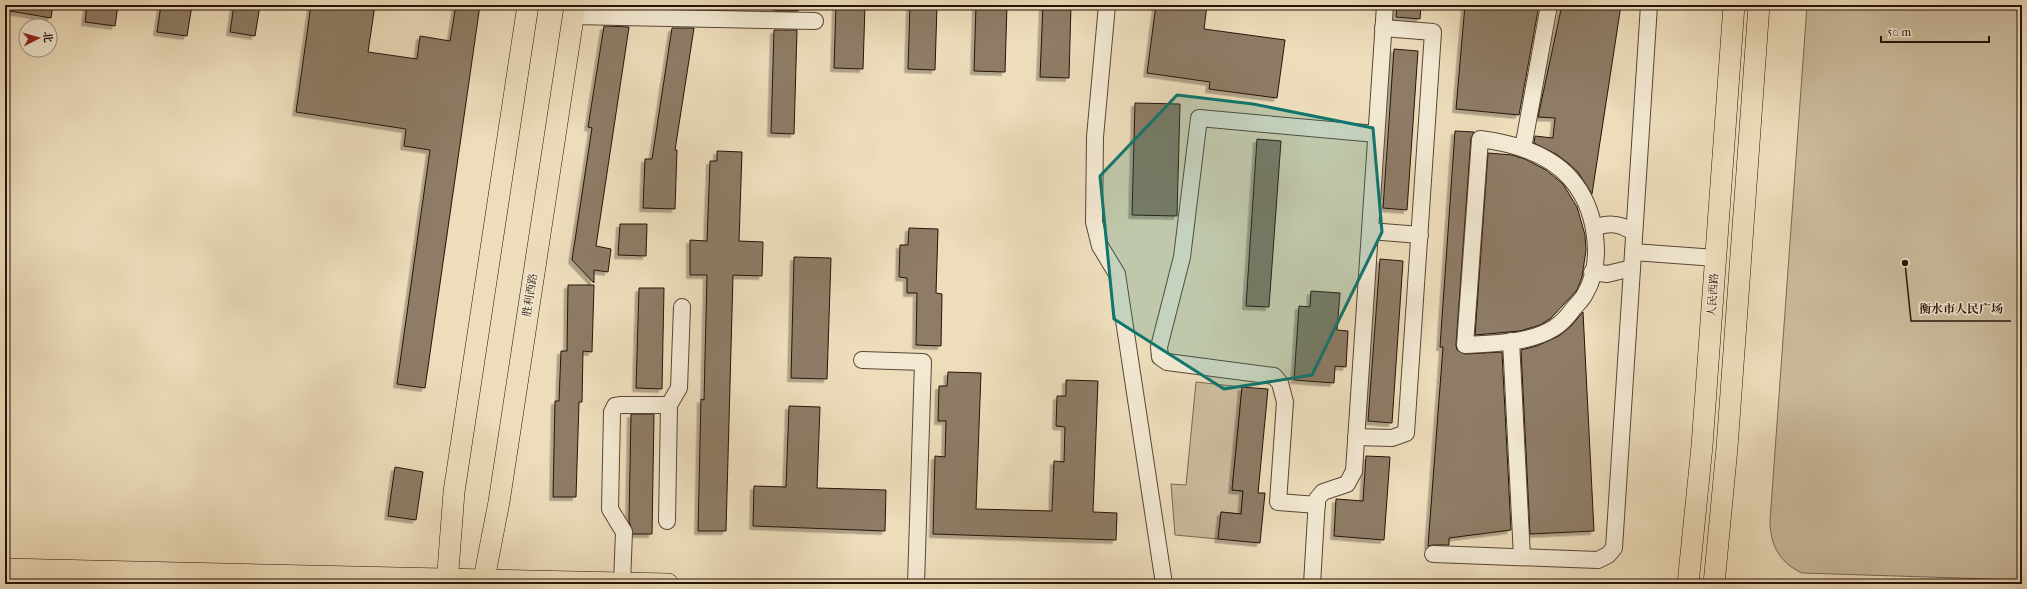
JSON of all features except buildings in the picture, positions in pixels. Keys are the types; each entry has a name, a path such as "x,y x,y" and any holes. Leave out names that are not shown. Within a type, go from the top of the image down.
{"main road":[{"path":"448,582 454,492 528,5"},
{"name":"人民西路","path":"1688,584 1702,446 1734,5"},
{"path":"1714,584 1728,448 1759,5"},
{"name":"胜利西路","path":"484,582 499,502 574,10"},
{"path":"5,569 448,582 668,584"}],"street":[{"path":"1107,5 1095,137 1094,222 1100,246 1117,274 1164,584"},
{"path":"1312,584 1317,499 1323,492 1347,484 1354,471 1385,5"},
{"path":"1523,148 1549,5"},
{"path":"1433,554 1598,560 1608,555 1614,548 1649,5"},
{"path":"574,10 815,21"},
{"path":"1356,437 1392,438 1406,433 1434,32 1383,28"},
{"path":"1317,505 1278,502 1285,402 1280,384 1274,376 1167,362 1160,356 1159,347 1182,257 1199,118 1376,134"},
{"path":"1480,138 1505,142 1523,148 1554,164 1570,178 1584,199 1594,228 1595,251 1592,272 1585,294 1569,315 1555,327 1540,335 1511,341 1466,345 1480,138"},
{"path":"1594,228 1602,225 1614,224 1624,226 1634,233"},
{"path":"1370,231 1420,235"},
{"path":"1633,252 1716,258"},
{"path":"1592,272 1606,274 1632,268"},
{"path":"667,521 669,405 679,388 682,307"},
{"path":"1511,341 1522,557"},
{"path":"862,360 923,362 916,584"},
{"path":"622,583 624,532 610,509 612,412 615,406 622,405 669,405"}],"highlighted area":[{"path":"1177,95 1253,104 1373,128 1382,232 1312,375 1224,389 1114,319 1100,176"}],"shaded area":[{"path":"1807,5 2022,5 2022,580 1802,573 1794,569 1782,558 1774,545 1770,530 1770,521"},
{"path":"1196,382 1242,387 1232,490 1243,491 1241,514 1221,512 1218,539 1175,535 1171,484 1186,485"}],"place":[{"name":"衡水市人民广场","path":"1905,263"}]}
